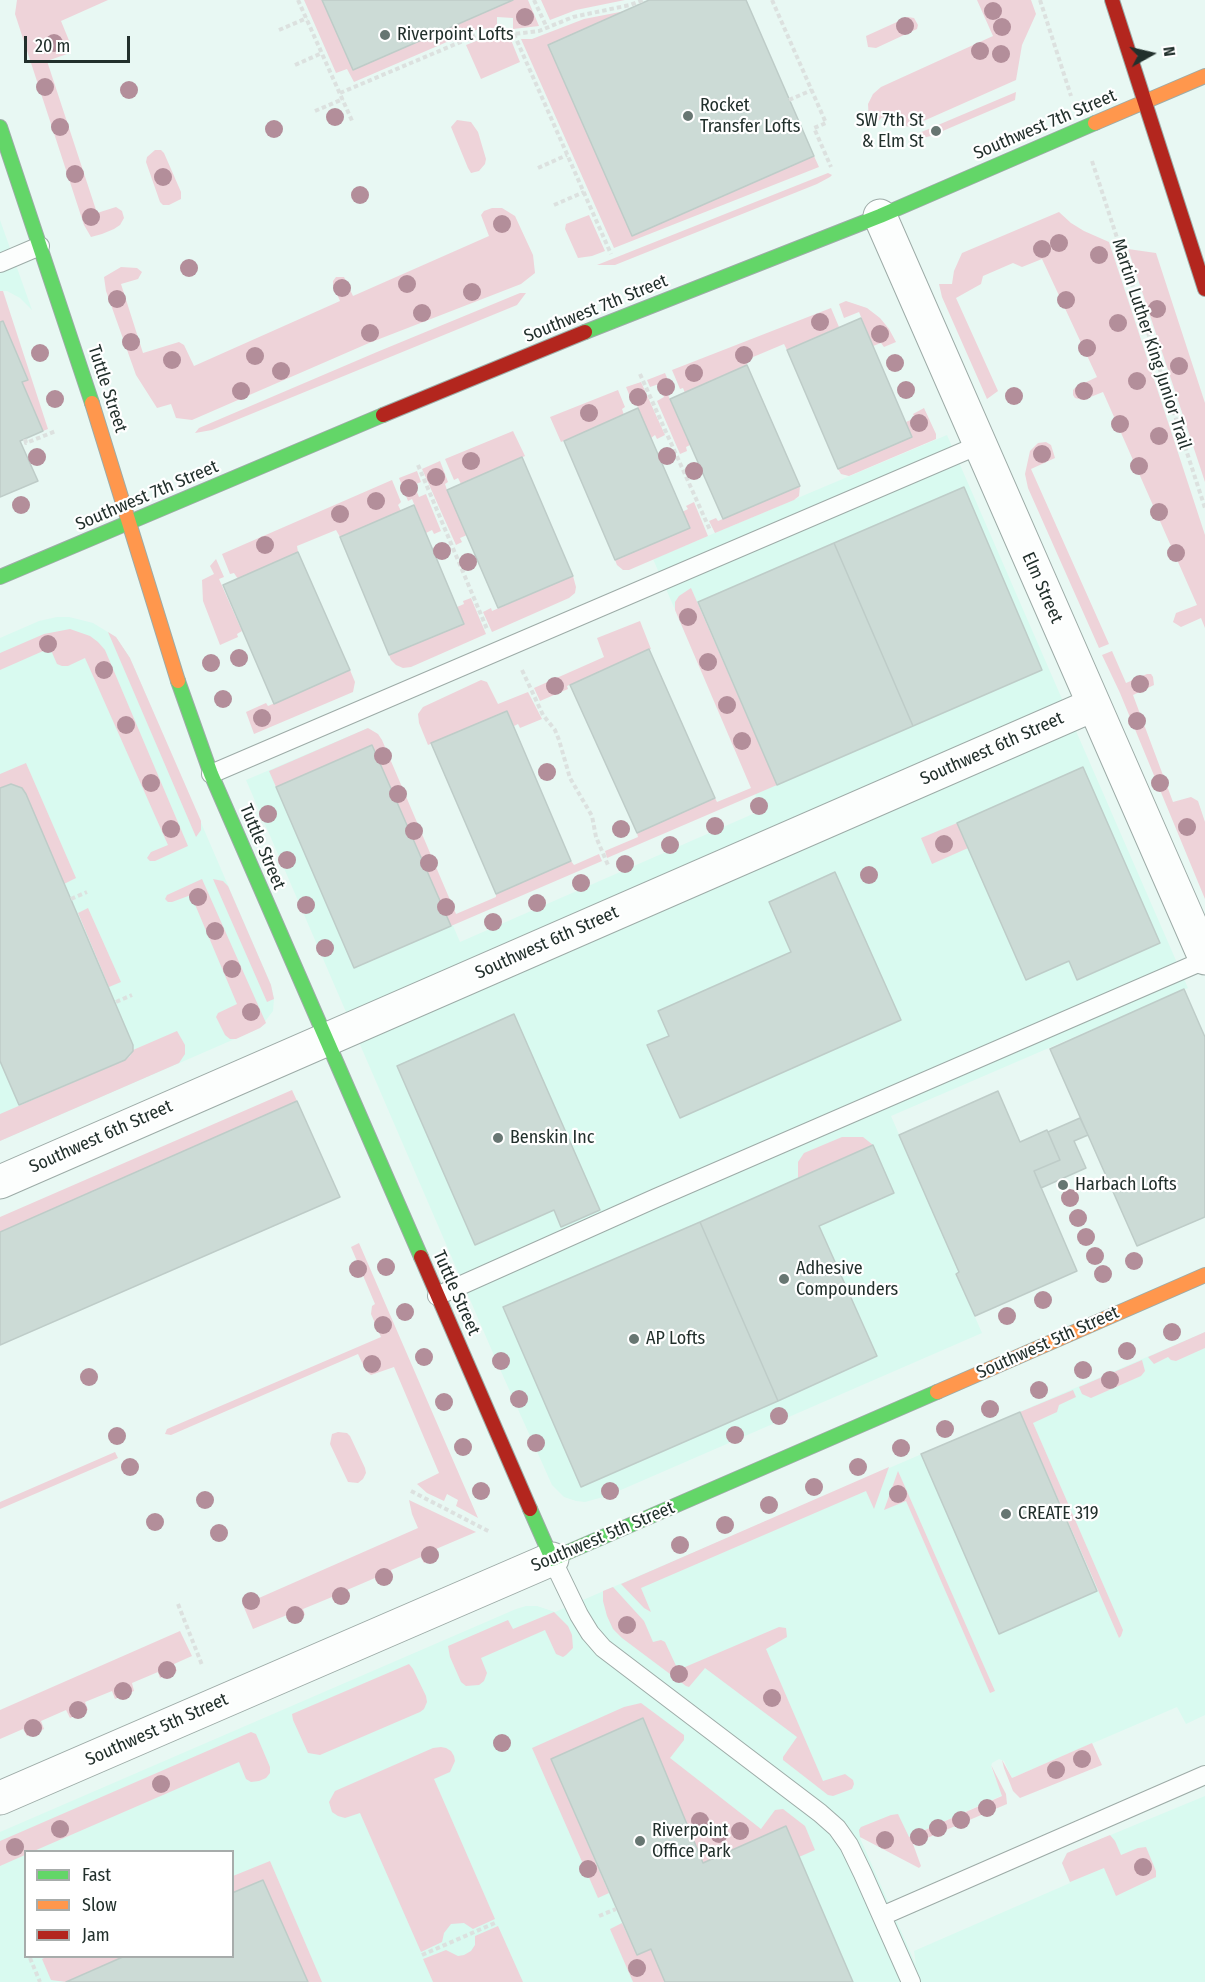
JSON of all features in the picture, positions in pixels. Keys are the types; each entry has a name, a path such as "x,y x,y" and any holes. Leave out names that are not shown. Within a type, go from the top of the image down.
{"street":[{"path":"1112,0 1205,290"},
{"name":"Southwest 7th Street","path":"0,577 502,365 880,216 1205,76"},
{"name":"Tuttle Street","path":"0,126 79,363 180,688 211,774 552,1559"},
{"name":"Elm Street","path":"880,216 1205,959"},
{"name":"Southwest 6th Street","path":"0,1182 1094,705"},
{"name":"Southwest 5th Street","path":"0,1798 1205,1275"}],"lane":[{"path":"0,262 40,246"},
{"path":"211,774 979,445"},
{"path":"437,1296 1205,959"},
{"path":"552,1559 579,1615 603,1648 837,1828 849,1845 911,1982"},
{"path":"882,1916 1205,1775"}],"path":[{"path":"298,0 353,123"},
{"path":"534,0 547,28"},
{"path":"340,93 477,34 514,34 547,28 573,17 643,0"},
{"path":"772,0 826,123 814,128 831,167"},
{"path":"1040,0 1065,77"},
{"path":"279,30 307,18"},
{"path":"514,34 611,254"},
{"path":"295,65 322,53"},
{"path":"789,100 812,90"},
{"path":"315,111 343,99"},
{"path":"538,168 567,154"},
{"name":"Martin Luther King Junior Trail","path":"1098,181 1205,508"},
{"path":"554,205 584,192"},
{"path":"640,374 720,556"},
{"path":"25,439 26,443 56,431"},
{"path":"417,465 497,651"},
{"path":"531,690 543,715 555,730 570,778 592,816 596,837 608,865"},
{"path":"71,899 87,892"},
{"path":"116,1002 132,995"},
{"path":"1080,1179 1084,1187"},
{"path":"411,1491 490,1532"},
{"path":"178,1604 202,1665"},
{"path":"599,1916 616,1909"},
{"path":"422,1955 497,1922"},
{"path":"30,1958 40,1982"}],"shaded area":[{"path":"17,0 108,0 61,21 70,43 70,49 67,54 47,61 97,213 116,207 122,211 124,218 120,225 102,234 91,237 84,225 15,14"},
{"path":"304,0 322,0 353,70 513,0 528,0 539,26 513,29 513,18 497,17 497,28 479,29 463,35 354,82 347,69 336,73"},
{"path":"541,0 625,0 576,10 550,20"},
{"path":"977,0 1031,0 1036,14 1022,45 1016,80 910,127 891,123 882,117 874,126 869,121 868,104 873,94 881,87 993,36"},
{"path":"625,11 548,45 632,236 814,156 819,167 614,248 521,39 532,39 584,19"},
{"path":"908,17 914,18 918,25 917,29 876,48 868,47 866,36"},
{"path":"484,38 511,40 520,62 481,79 466,45"},
{"path":"1016,92 1015,100 931,136 909,141 912,136"},
{"path":"457,120 471,122 478,132 486,159 479,171 471,173 468,168 451,127"},
{"path":"155,150 161,150 164,153 181,192 181,199 169,205 163,205 160,202 146,162 147,157"},
{"path":"828,173 832,175 817,184 615,265 597,265"},
{"path":"492,208 502,208 515,216 533,255 535,273 521,284 369,343 192,420 176,418 171,404 157,408 136,375 106,291 104,277 121,267 137,268 142,272 138,279 121,284 143,353 179,342 184,345 194,366 340,301 333,285 336,277 344,277 353,296 489,236 481,215"},
{"path":"1059,212 1084,231 1109,242 1205,535 1205,628 1201,618 1181,627 1173,622 1176,613 1197,605 1103,392 1083,400 1073,395 1076,387 1097,377 1042,259 1022,267 1013,263 983,276 981,284 956,298 998,391 987,399 942,297 939,284 952,284 954,271 962,253"},
{"path":"589,215 605,251 578,258 565,229 566,224"},
{"path":"0,220 32,310 20,298 7,291 0,291"},
{"path":"1128,249 1156,253 1205,403 1205,482"},
{"path":"0,291 3,291 48,429 43,431 22,382 28,379 3,321 0,322"},
{"path":"520,293 526,293 517,305 212,430 195,433 199,428"},
{"path":"846,301 867,308 880,318 896,342 884,347 881,343 873,346 859,312 844,318 839,304"},
{"path":"831,308 839,327 787,350 784,344 746,360 747,365 685,393 683,388 680,389 672,370"},
{"path":"665,373 673,392 668,395 690,445 686,447 687,451 680,454 657,401 664,397 659,384 650,387 647,380"},
{"path":"641,382 665,435 657,439 655,435 651,438 636,403 633,404 626,387"},
{"path":"618,390 625,407 622,409 624,415 561,442 550,417"},
{"path":"924,408 936,434 936,439 849,476 841,474 838,469 912,437 906,422 915,418 913,414"},
{"path":"513,431 525,456 461,484 458,478 454,480 445,459"},
{"path":"947,435 1188,988 891,1116 959,1272 956,1274 982,1333 607,1496 585,1502 564,1497 552,1485 499,1367 246,780 368,728 460,942 762,810 653,559"},
{"path":"1046,442 1051,445 1055,458 1031,469 1109,644 1099,648 1028,488 1025,474 1030,451 1038,443"},
{"path":"440,461 448,482 445,484 447,490 467,535 460,538 462,542 456,545 422,469"},
{"path":"417,471 421,482 414,485 419,497 426,494 441,531 434,534 432,530 426,533 412,499 408,501 399,478"},
{"path":"392,480 401,502 398,505 401,511 340,537 336,530 297,546 298,552 238,579 234,573 230,574 222,554"},
{"path":"800,486 799,496 794,500 715,533 709,521 716,518 718,521"},
{"path":"694,502 708,536 629,570 623,570 617,565 615,560 689,528 682,512 688,509 686,506"},
{"path":"216,559 224,577 219,579 242,631 237,634 238,637 220,645 203,601 202,580 214,574 210,566"},
{"path":"573,576 575,593 569,598 492,632 483,612 491,608 492,611"},
{"path":"691,588 777,785 607,858 605,851 638,837 637,833 715,798 717,802 751,788 675,610 675,602 679,596"},
{"path":"471,598 486,634 411,667 403,668 391,660 389,655 464,624 457,607 464,604 463,601"},
{"path":"69,617 93,623 116,637 130,658 271,985 274,999 273,1011 260,1028 0,1141 0,638 39,621"},
{"path":"640,621 651,649 567,686 568,689 540,701 534,688 604,657 597,638"},
{"path":"70,629 90,636 105,650 188,846 155,861 147,858 151,852 168,845 85,658 68,666 62,666 57,664 50,648 0,670 0,653 44,634"},
{"path":"108,632 116,637 130,658 201,821 201,830 196,837"},
{"path":"1112,651 1126,683 1147,674 1153,677 1154,685 1133,695 1173,802 1191,797 1198,801 1205,822 1205,899 1120,693 1102,655"},
{"path":"350,670 355,682 353,692 254,734 246,712 266,703 268,706"},
{"path":"481,680 487,682 498,704 528,692 542,719 520,728 518,724 514,726 507,711 428,745 419,723 418,714 423,707"},
{"path":"368,728 378,734 382,740 456,914 571,861 574,865 599,854 602,861 451,926 372,745 276,787 269,771"},
{"path":"26,763 76,878 64,884 22,788 11,784 0,788 0,774"},
{"path":"957,823 968,848 932,864 921,838"},
{"path":"202,879 266,1023 236,1039 230,1039 225,1035 216,1017 218,1013 237,1004 191,895 172,902 165,899 167,895"},
{"path":"213,879 223,881 228,886 271,985 274,999 267,1002"},
{"path":"88,908 121,982 109,987 78,913"},
{"path":"177,1031 185,1045 185,1054 179,1063 0,1141 0,1114 125,1060 133,1050"},
{"path":"292,1090 297,1101 0,1232 0,1217"},
{"path":"842,1137 863,1137 873,1145 798,1178 798,1162 804,1153"},
{"path":"359,1243 478,1518 456,1506 458,1500 447,1494 444,1501 427,1493 417,1484 439,1473 394,1367 371,1375 366,1371 358,1354 171,1435 165,1434 167,1429 381,1337 371,1314 372,1306 375,1304 351,1247"},
{"path":"1205,1332 1205,1715 1186,1724 1177,1707 1012,1778 1004,1761 999,1759 992,1763 991,1767 1003,1795 909,1837 860,1838 916,1965 914,1951 1070,1883 1062,1863 1067,1853 1205,1796 1205,1982 0,1982 0,1832 516,1609 537,1606 555,1612"},
{"path":"1205,1332 1205,1348 1176,1361 1168,1357 1154,1364 1148,1357"},
{"path":"1142,1360 1145,1371 1141,1376 1091,1398 1082,1394 1079,1387"},
{"path":"1073,1390 1076,1397 1059,1405 1057,1412 1033,1423 1123,1630 1119,1638 1020,1412"},
{"path":"347,1433 350,1436 365,1468 366,1473 358,1483 348,1482 330,1444 332,1434"},
{"path":"115,1452 118,1458 0,1509 0,1502"},
{"path":"889,1467 874,1509 866,1491 641,1588 651,1612 644,1608 621,1584"},
{"path":"898,1471 995,1691 990,1693 906,1501 884,1510"},
{"path":"409,1500 476,1532 436,1549 439,1557 424,1563 421,1557 391,1570 393,1577 378,1584 375,1578 347,1590 350,1597 335,1603 332,1597 303,1609 305,1615 290,1622 287,1615 253,1629 243,1605 418,1528"},
{"path":"613,1587 644,1621 653,1642 661,1640 665,1642 678,1670 779,1627 786,1628 787,1637 766,1649 823,1781 845,1774 853,1780 852,1789 833,1796 828,1795 783,1760 797,1737 705,1668 689,1687 686,1686 622,1638 613,1629 603,1601 603,1591"},
{"path":"554,1612 568,1626 572,1635 573,1648 566,1655 563,1657 556,1654 545,1630 481,1658 487,1673 484,1681 479,1685 466,1686 461,1682 450,1657 448,1646 508,1620 513,1629"},
{"path":"180,1631 192,1656 174,1664 177,1671 160,1678 158,1672 132,1683 134,1691 115,1699 112,1691 85,1702 88,1710 70,1718 66,1710 41,1721 44,1729 27,1736 23,1729 0,1739 0,1710"},
{"path":"409,1664 426,1696 427,1702 424,1709 320,1755 308,1753 292,1714"},
{"path":"641,1703 684,1735 684,1740 670,1758 761,1829 775,1810 783,1809 805,1826 815,1850 799,1857 786,1826 703,1863 643,1718 551,1759 609,1893 598,1898 532,1748 624,1707"},
{"path":"251,1732 256,1734 270,1767 270,1773 266,1778 251,1782 246,1779 239,1762 36,1850 24,1850 24,1855 0,1866 0,1841"},
{"path":"1092,1743 1102,1765 1020,1798 1013,1791 1002,1760 1012,1778"},
{"path":"441,1747 451,1751 455,1761 450,1772 434,1779 495,1919 473,1929 464,1923 451,1924 444,1933 442,1942 421,1952 360,1813 345,1818 338,1816 332,1812 329,1802 335,1791 433,1748"},
{"path":"991,1765 1006,1794 1007,1804 913,1844 921,1866 919,1868 860,1837 861,1827 898,1814 909,1837 1002,1796"},
{"path":"1110,1835 1121,1855 1146,1847 1156,1871 1156,1877 1116,1896 1104,1868 1070,1882 1062,1863 1067,1853"},
{"path":"270,1861 322,1982 308,1982 263,1880 234,1893 234,1876"},
{"path":"622,1923 637,1955 651,1949 665,1982 633,1982 610,1929"},
{"path":"498,1926 523,1982 433,1982 423,1959 446,1950 458,1956 464,1955 475,1945 475,1936"},
{"path":"120,1958 66,1982 51,1980 42,1959"}],"building":[{"name":"Riverpoint Lofts","path":"322,0 513,0 353,70"},
{"name":"Rocket Transfer Lofts","path":"649,0 746,0 814,156 632,236 548,45"},
{"path":"861,318 912,437 838,469 787,350"},
{"path":"3,321 28,380 22,382 43,431 20,441 38,481 0,497 0,322"},
{"path":"747,365 800,486 723,519 670,399"},
{"path":"638,408 690,528 615,560 564,441"},
{"path":"522,457 573,576 498,608 447,490"},
{"path":"964,487 1042,670 913,726 834,543"},
{"path":"414,505 464,624 389,655 340,537"},
{"path":"834,543 913,726 777,785 698,602"},
{"path":"298,552 350,670 274,704 223,585"},
{"path":"649,649 715,798 637,833 570,685"},
{"path":"507,711 571,861 496,894 431,743"},
{"path":"372,745 451,926 354,968 276,787"},
{"path":"1083,767 1160,943 1077,980 1069,961 1026,980 957,823"},
{"path":"11,784 22,788 26,794 133,1045 133,1051 125,1060 19,1105 0,1061 0,788"},
{"path":"835,872 901,1020 680,1118 647,1045 669,1036 658,1011 791,952 769,902"},
{"path":"1184,989 1205,1037 1205,1217 1137,1246 1050,1049"},
{"name":"Benskin Inc","path":"514,1014 600,1210 561,1227 554,1210 475,1245 397,1066"},
{"path":"998,1091 1020,1142 1047,1130 1060,1160 1034,1171 1077,1271 975,1316 956,1274 959,1272 899,1135"},
{"path":"297,1101 340,1197 0,1345 0,1232"},
{"path":"1080,1118 1088,1135 1074,1141 1086,1168 1041,1188 1034,1171 1060,1160 1048,1132"},
{"name":"Adhesive Compounders","path":"873,1145 894,1193 819,1226 877,1356 778,1401 700,1222"},
{"name":"AP Lofts","path":"700,1222 778,1401 581,1487 503,1307"},
{"name":"CREATE 319","path":"1020,1412 1097,1591 999,1634 921,1454"},
{"name":"Riverpoint Office Park","path":"643,1718 703,1863 786,1826 853,1982 665,1982 651,1949 637,1955 551,1759"},
{"path":"263,1880 308,1982 66,1982 120,1958 234,1958 234,1892"}],"traffic: fast":[{"path":"585,332 880,216 1095,123"},
{"path":"0,127 92,403"},
{"path":"0,577 383,415"},
{"path":"178,681 211,774 421,1257"},
{"path":"530,1509 552,1559 937,1392"}],"traffic: slow":[{"path":"1095,123 1205,76"},
{"path":"92,403 178,681"},
{"path":"937,1392 1205,1275"}],"traffic: jam":[{"path":"1112,0 1205,289"},
{"path":"383,415 585,332"},
{"path":"421,1257 530,1509"}],"place":[{"name":"Riverpoint Lofts","path":"385,35"},
{"name":"Rocket Transfer Lofts","path":"688,116"},
{"name":"SW 7th St & Elm St","path":"936,131"},
{"name":"Benskin Inc","path":"498,1138"},
{"name":"Harbach Lofts","path":"1063,1185"},
{"name":"Adhesive Compounders","path":"784,1279"},
{"name":"AP Lofts","path":"634,1339"},
{"name":"CREATE 319","path":"1006,1514"},
{"name":"Riverpoint Office Park","path":"640,1841"}]}
